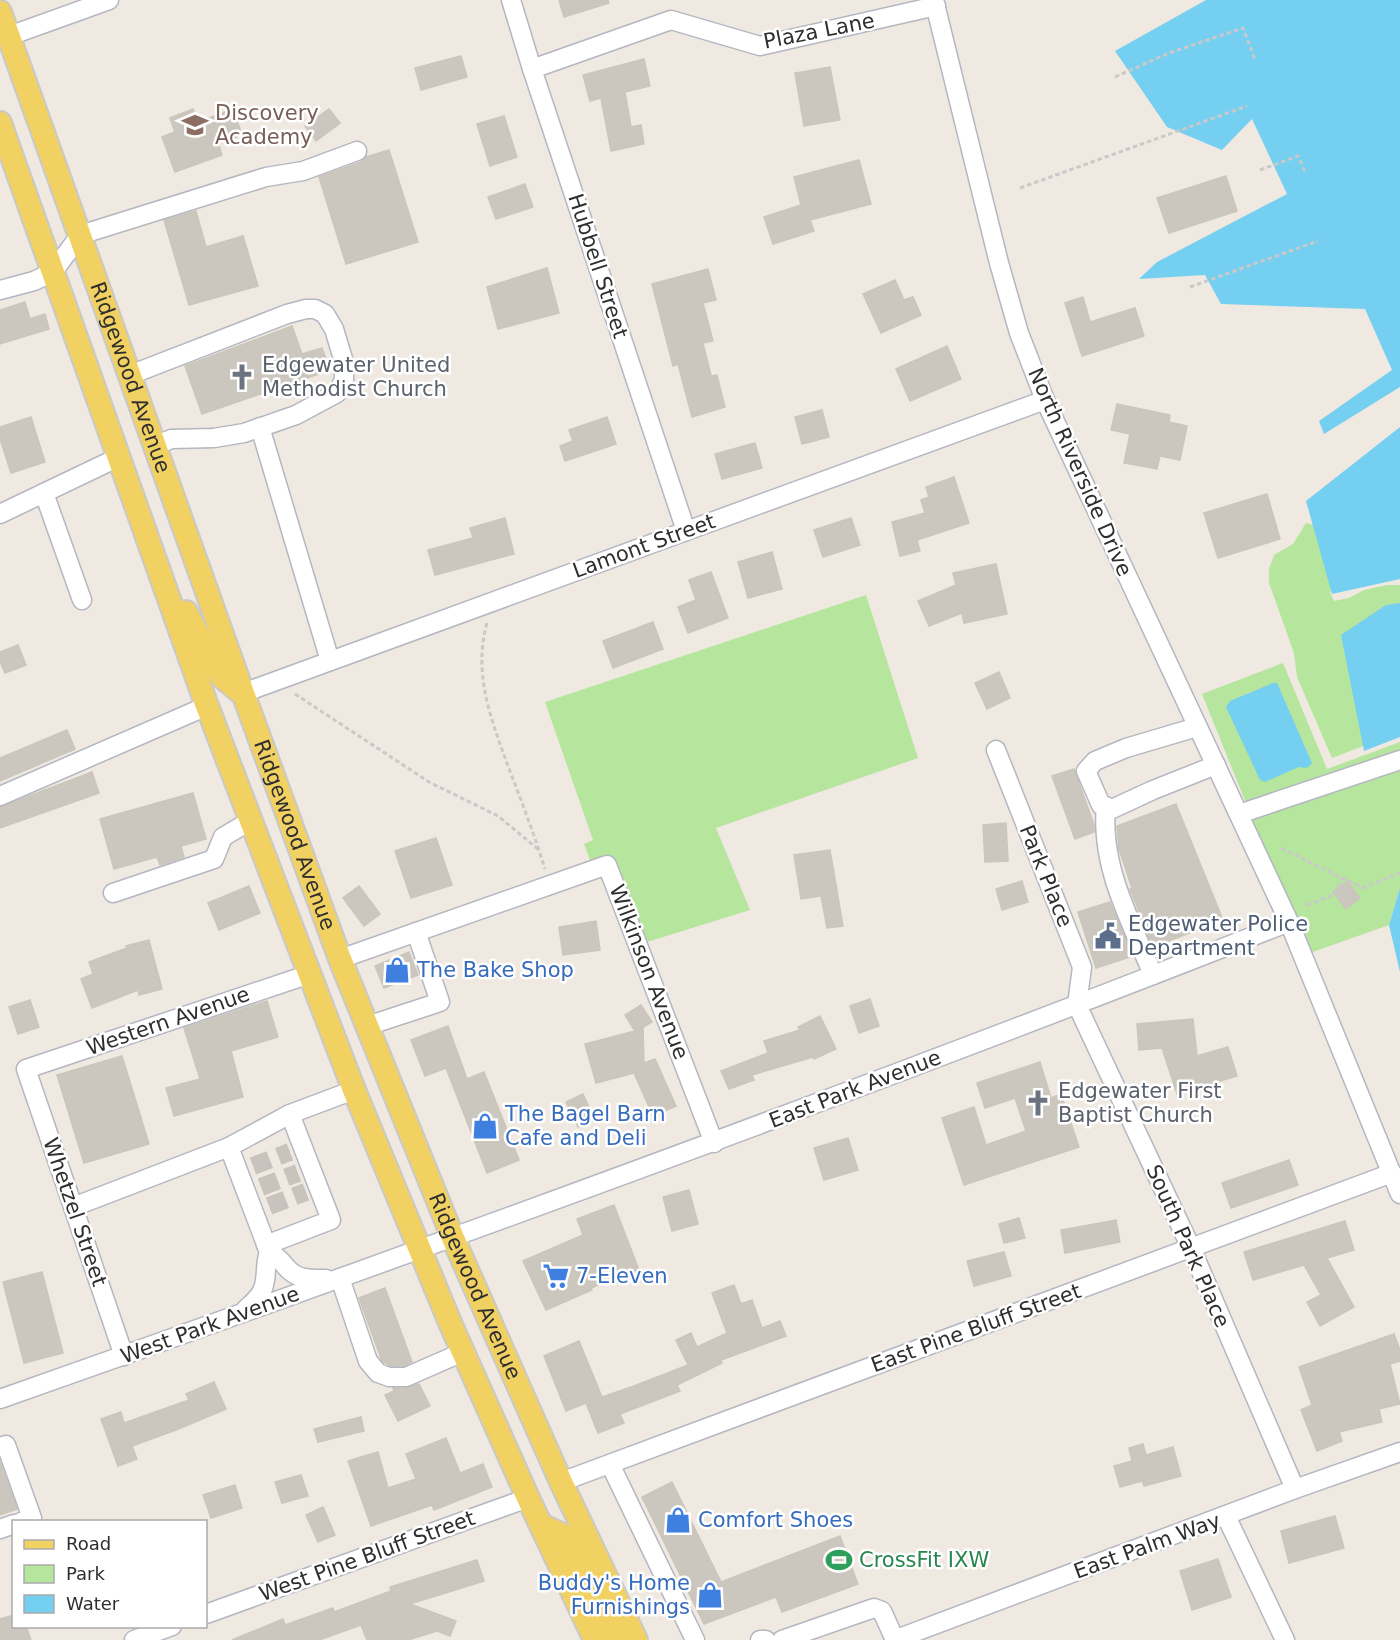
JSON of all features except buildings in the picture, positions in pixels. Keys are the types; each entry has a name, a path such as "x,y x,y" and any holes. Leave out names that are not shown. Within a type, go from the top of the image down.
{"main road":[{"name":"Ridgewood Avenue","path":"0,12 340,959 453,1238 561,1482 636,1640"},
{"name":"Ridgewood Avenue","path":"0,123 207,706 354,1090 463,1352 595,1640"},
{"path":"165,586 180,601 220,675 243,693"},
{"path":"541,1524 565,1536 614,1640"}],"street":[{"path":"9,36 70,7 109,0"},
{"name":"Hubbell Street","path":"511,0 686,531"},
{"name":"Plaza Lane","path":"532,69 671,20 760,46 935,3"},
{"name":"North Riverside Drive","path":"935,3 999,263 1019,333 1045,400 1289,922 1400,1194"},
{"path":"0,290 34,281 53,272 80,235 266,177 303,171 357,151"},
{"path":"129,375 287,314 306,309 315,309 325,314 334,329 344,362 344,380 337,393 296,415 244,433 214,438 171,439 155,446"},
{"name":"Lamont Street","path":"243,693 1045,400"},
{"path":"260,427 330,661"},
{"path":"0,514 119,457"},
{"path":"44,493 82,600"},
{"path":"0,796 207,706"},
{"path":"1197,727 1126,748 1095,761 1086,771 1096,796 1101,805 1112,809 1216,765"},
{"name":"Park Place","path":"996,750 1082,967 1077,1005"},
{"path":"1239,814 1400,760"},
{"path":"1106,807 1105,832 1114,878 1153,975"},
{"path":"113,893 214,859 223,837 250,821"},
{"name":"Wilkinson Avenue","path":"340,959 607,865 714,1143"},
{"name":"East Park Avenue","path":"419,1250 714,1143 1289,922"},
{"path":"367,1026 440,1002 416,932"},
{"name":"Western Avenue","path":"26,1069 310,974"},
{"name":"South Park Place","path":"1077,1005 1191,1248 1295,1489"},
{"name":"Whetzel Street","path":"26,1069 124,1356"},
{"path":"73,1207 229,1147 290,1114 354,1090"},
{"path":"268,1248 331,1220 312,1190 304,1171 296,1150 290,1114"},
{"path":"229,1147 246,1169 262,1209 268,1248 262,1293 242,1314"},
{"name":"East Pine Bluff Street","path":"561,1482 1392,1173"},
{"path":"268,1248 281,1258 289,1270 297,1276 311,1280 340,1278 368,1361 378,1372 389,1377 406,1377 463,1352"},
{"name":"West Park Avenue","path":"0,1400 419,1250"},
{"path":"0,1447 6,1445 32,1518 25,1520"},
{"name":"East Palm Way","path":"895,1640 1295,1489 1400,1452"},
{"path":"610,1464 695,1640"},
{"name":"West Pine Bluff Street","path":"207,1614 528,1498"},
{"path":"1226,1516 1285,1640"},
{"path":"782,1640 874,1608 882,1611 895,1640"},
{"path":"134,1640 167,1628"},
{"path":"760,1640 766,1640"}],"path":[{"path":"1115,77 1168,52 1243,28 1255,59"},
{"path":"1020,189 1246,106"},
{"path":"1260,170 1298,156 1305,172"},
{"path":"1190,287 1318,241"},
{"path":"494,602 484,633 482,666 484,692 492,724 550,885"},
{"path":"276,681 429,782 498,816 539,850"},
{"path":"1281,848 1363,888 1400,873"},
{"path":"1307,905 1335,894 1342,878"}],"green space":[{"path":"1306,523 1317,526 1339,580 1330,592 1334,601 1349,598 1364,590 1400,585 1400,606 1371,743 1332,758 1297,677 1294,653 1269,583 1269,569 1274,555 1293,544"},
{"path":"866,595 918,758 716,828 750,910 647,942 616,861 605,855 590,860 584,844 593,840 545,702"},
{"path":"1283,663 1327,769 1400,742 1400,888 1389,925 1307,954 1202,694"}],"water":[{"path":"1206,0 1400,0 1400,387 1324,434 1319,421 1392,370 1365,309 1221,304 1205,275 1139,279 1157,262 1287,194 1252,119 1222,150 1167,127 1115,51"},
{"path":"1400,427 1400,579 1332,594 1306,501"},
{"path":"1400,603 1400,737 1364,751 1341,635 1386,605"},
{"path":"1277,683 1312,763 1307,768 1299,767 1265,782 1260,780 1226,707 1230,701"},
{"path":"1400,888 1400,972 1389,925"}],"tunnel":[{"path":"253,1166 290,1152"},
{"path":"261,1187 298,1173"},
{"path":"269,1206 306,1192"}],"place":[{"name":"Discovery Academy","path":"195,125"},
{"name":"Edgewater United Methodist Church","path":"242,377"},
{"name":"Edgewater Police Department","path":"1108,936"},
{"name":"The Bake Shop","path":"397,970"},
{"name":"Edgewater First Baptist Church","path":"1038,1103"},
{"name":"The Bagel Barn Cafe and Deli","path":"485,1126"},
{"name":"7-Eleven","path":"556,1276"},
{"name":"Comfort Shoes","path":"678,1520"},
{"name":"CrossFit IXW","path":"839,1560"},
{"name":"Buddy's Home Furnishings","path":"710,1595"}]}
